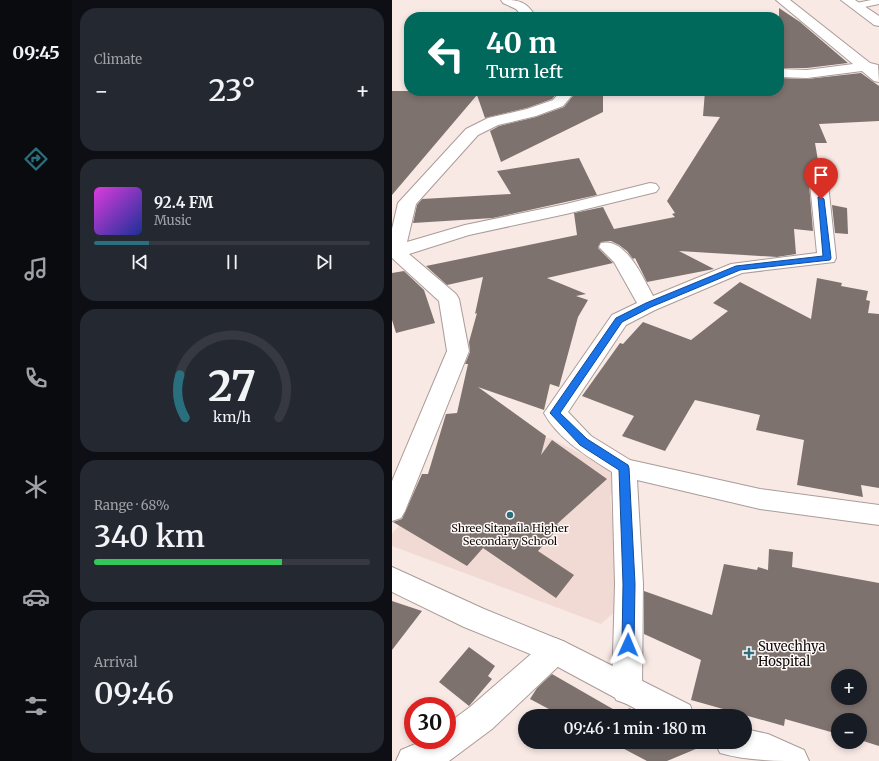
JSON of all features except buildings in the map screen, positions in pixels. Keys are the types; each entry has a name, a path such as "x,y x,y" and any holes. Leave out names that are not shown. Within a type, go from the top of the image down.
{"main road":[{"path":"507,0 520,6 525,12"},
{"path":"782,0 879,78"},
{"path":"851,3 879,22"},
{"path":"784,73 807,74 864,67 879,68"},
{"path":"396,252 407,203 472,132 493,121 531,113 558,103 564,96"},
{"path":"819,184 827,258 738,268 648,305 619,320 555,413 584,442 624,468 760,499 879,515"},
{"path":"396,252 465,230 566,209 650,188"},
{"path":"608,247 622,259 648,305"},
{"path":"392,511 458,351 449,299 396,252"},
{"path":"624,468 629,584 627,690"},
{"path":"392,579 474,618 555,651 665,709"},
{"path":"412,761 428,757 481,718 555,651"},
{"path":"752,747 768,750 793,761"}],"lane":[{"path":"851,3 879,1"}],"shaded area":[{"name":"Shree Sitapaila Higher Secondary School","path":"550,438 620,474 610,497 616,555 619,608 601,624 392,546 392,534 450,465 494,441"}],"place":[{"name":"Shree Sitapaila Higher Secondary School","path":"510,515"},
{"name":"Suvechhya Hospital","path":"749,653"}],"route":[{"path":"628,645 629,584 624,468 584,442 555,413 619,320 648,305 738,268 827,258 821,199"}]}
